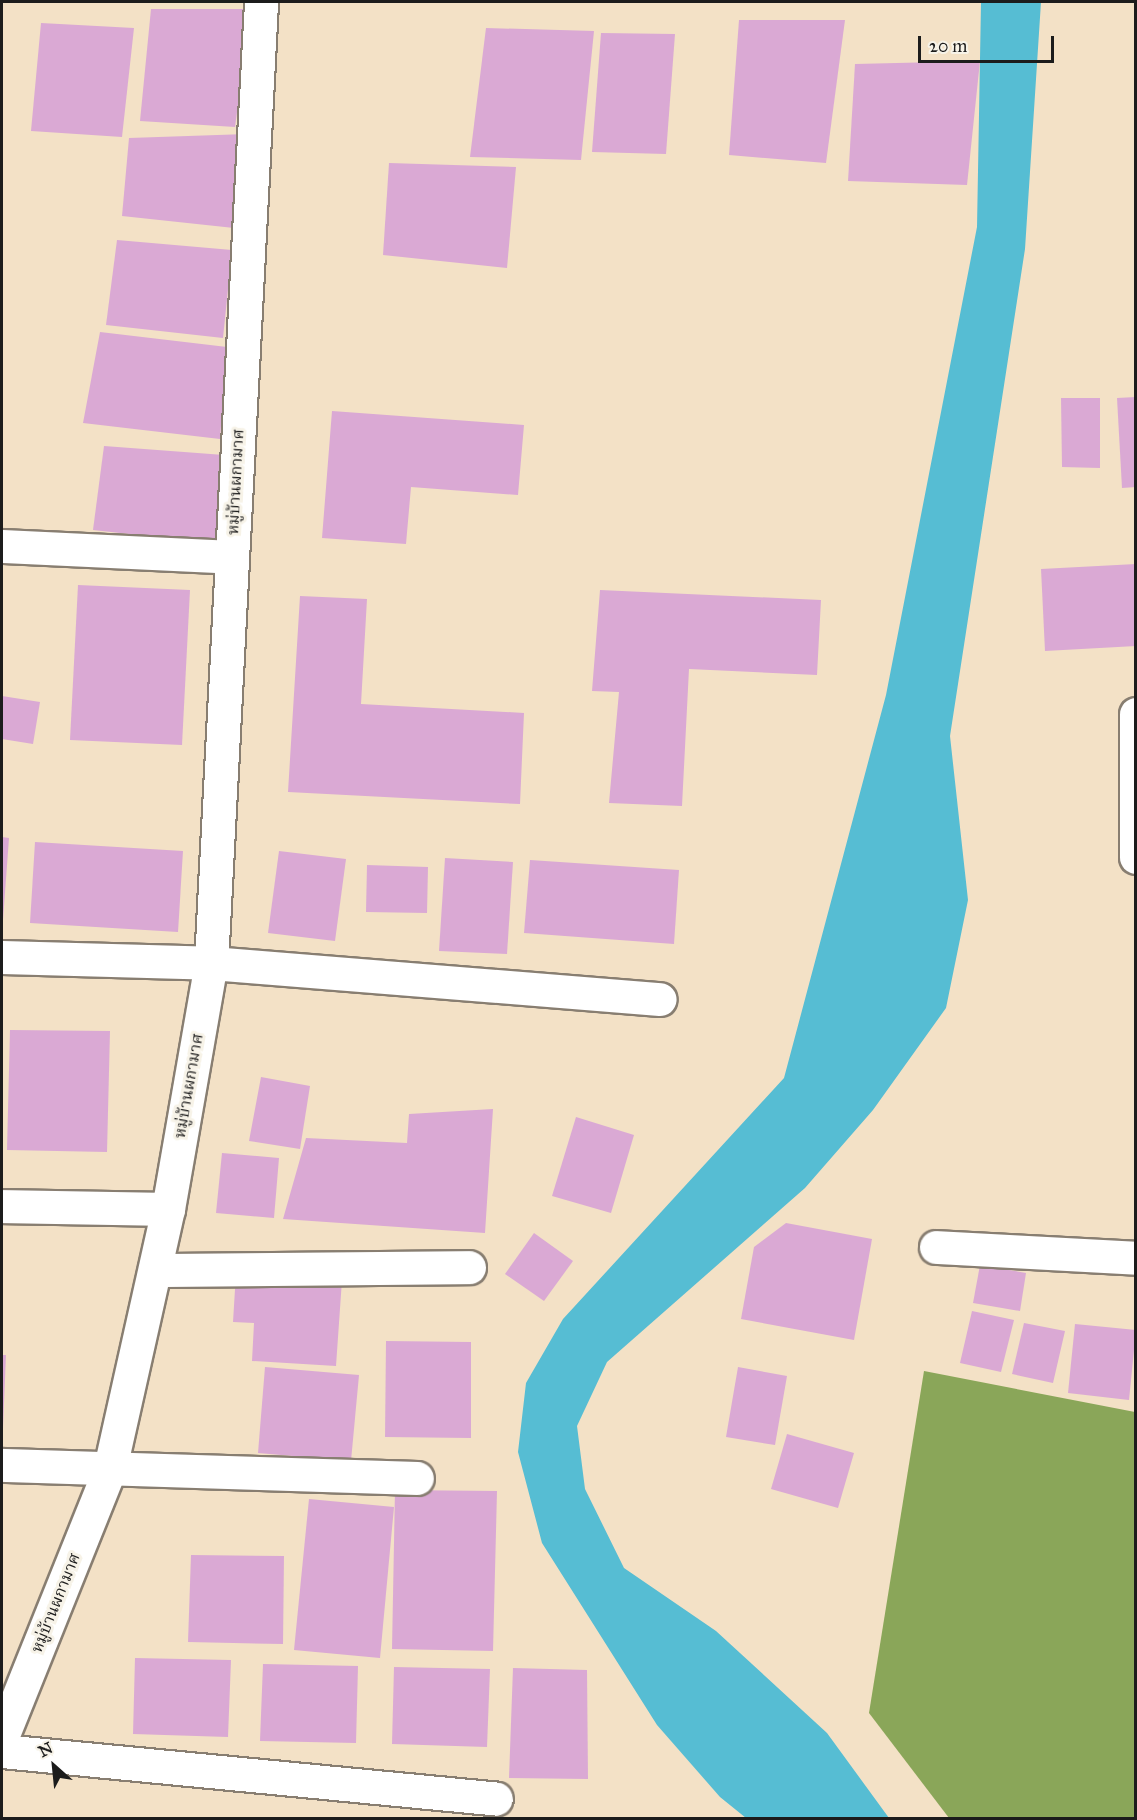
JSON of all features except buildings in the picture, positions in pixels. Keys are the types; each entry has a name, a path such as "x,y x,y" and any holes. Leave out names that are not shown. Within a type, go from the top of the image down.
{"street":[{"name":"หมู่บ้านผกามาศ","path":"2,1737 110,1468 168,1209 211,963 261,2"},
{"path":"2,546 232,557"},
{"path":"1135,714 1136,857"},
{"path":"2,957 211,963 660,999"},
{"path":"2,1206 168,1209"},
{"path":"936,1246 1136,1258"},
{"path":"155,1270 469,1267"},
{"path":"2,1465 417,1478"},
{"path":"2,1751 496,1799"}],"green space":[{"path":"924,1371 1135,1412 1135,1818 949,1818 869,1713"}],"water":[{"path":"981,2 1041,2 1025,249 950,736 968,900 946,1008 873,1110 805,1188 607,1362 577,1426 585,1489 624,1568 716,1631 827,1733 889,1818 746,1818 720,1797 657,1725 542,1543 518,1452 526,1383 563,1319 784,1078 886,695 977,227"}]}
